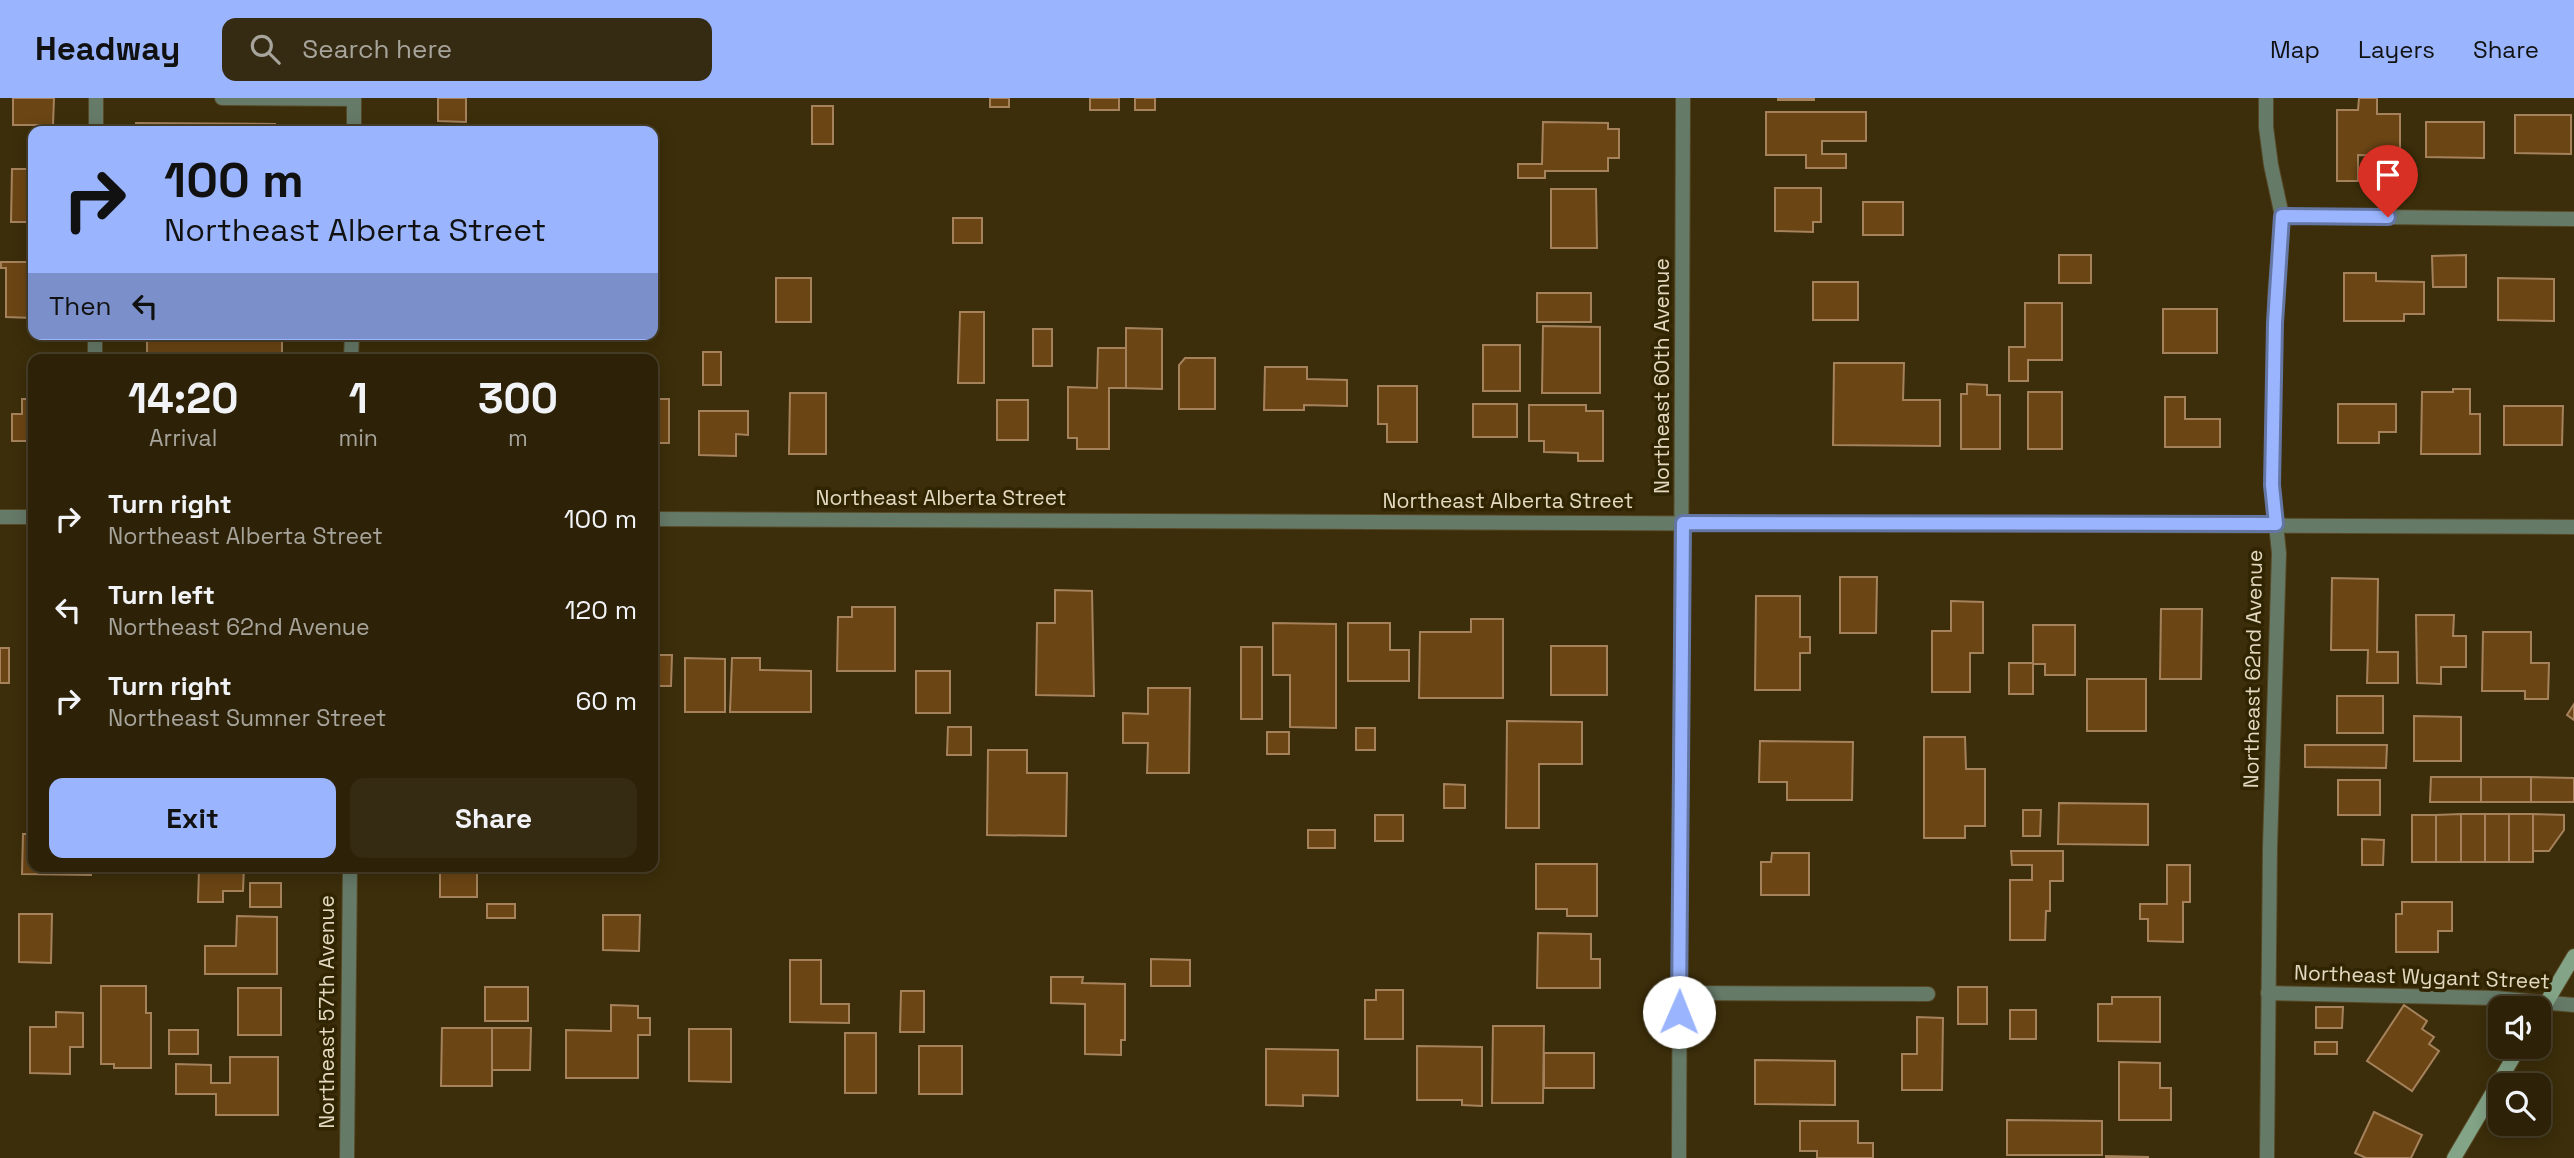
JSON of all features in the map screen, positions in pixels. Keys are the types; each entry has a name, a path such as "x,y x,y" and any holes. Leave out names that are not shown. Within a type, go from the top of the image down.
{"main road":[{"path":"2550,996 2574,956"},
{"path":"2454,1158 2512,1059"}],"street":[{"path":"96,98 96,126"},
{"path":"222,98 354,99 354,126"},
{"name":"Northeast 60th Avenue","path":"1679,1158 1683,98"},
{"name":"Northeast 62nd Avenue","path":"2266,98 2266,127 2271,165 2282,216 2275,323 2272,485 2279,553 2270,847 2267,1158"},
{"path":"2282,216 2574,219"},
{"path":"0,517 28,517"},
{"name":"Northeast Alberta Street","path":"658,519 2574,527"},
{"name":"Northeast 57th Avenue","path":"347,1158 349,872"},
{"path":"1680,993 1928,994"},
{"name":"Northeast Wygant Street","path":"2268,993 2488,998"},
{"name":"Northeast Wygant Street","path":"2551,1007 2574,1005"}],"building":[{"path":"13,98 54,98 53,125 13,125"},
{"path":"438,98 466,98 466,122 438,121"},
{"path":"990,98 1009,98 1009,107 990,107"},
{"path":"1090,98 1119,98 1119,110 1090,110"},
{"path":"1135,98 1155,98 1155,110 1135,110"},
{"path":"1814,98 1814,100 1778,100"},
{"path":"2359,98 2377,98 2377,114 2400,114 2400,156 2358,155 2358,181 2337,181 2337,110 2358,110"},
{"path":"812,106 833,106 833,144 812,144"},
{"path":"1766,112 1866,112 1866,141 1822,141 1822,154 1846,154 1846,168 1806,168 1806,155 1766,155"},
{"path":"2515,115 2571,115 2571,154 2515,153"},
{"path":"1543,122 1608,123 1608,129 1619,129 1619,158 1608,158 1608,171 1545,171 1545,178 1518,178 1518,164 1542,164"},
{"path":"2426,122 2484,122 2484,158 2426,157"},
{"path":"136,123 275,124 275,126 136,126"},
{"path":"12,169 28,169 28,222 11,222"},
{"path":"1775,188 1821,188 1821,222 1813,222 1813,232 1775,231"},
{"path":"1551,189 1596,189 1597,248 1551,248"},
{"path":"1863,202 1903,202 1903,235 1863,235"},
{"path":"953,218 982,218 982,243 953,243"},
{"path":"2059,255 2091,255 2091,283 2059,283"},
{"path":"2466,255 2466,287 2433,287 2432,256"},
{"path":"1,262 28,262 28,318 6,317 6,268 1,268"},
{"path":"2344,273 2376,273 2376,281 2424,282 2424,314 2404,314 2404,321 2344,321"},
{"path":"776,278 811,278 811,322 776,322"},
{"path":"2498,278 2554,279 2554,321 2498,320"},
{"path":"1813,282 1858,282 1858,320 1813,320"},
{"path":"1537,293 1591,293 1591,322 1537,322"},
{"path":"2025,303 2062,303 2062,360 2028,360 2028,381 2009,381 2009,347 2025,347"},
{"path":"2163,309 2217,309 2217,353 2163,353"},
{"path":"960,312 984,312 984,383 958,383"},
{"path":"1543,326 1600,327 1600,393 1542,393"},
{"path":"1126,328 1162,329 1162,389 1126,388"},
{"path":"1033,329 1052,329 1052,366 1033,366"},
{"path":"147,340 282,340 282,354 147,354"},
{"path":"1483,345 1520,345 1520,391 1483,391"},
{"path":"1098,348 1126,348 1126,388 1109,388 1109,449 1077,449 1077,438 1068,438 1068,387 1097,388"},
{"path":"703,352 721,352 721,385 703,385"},
{"path":"1185,358 1215,358 1215,409 1179,409 1179,365"},
{"path":"1834,363 1904,363 1903,400 1940,400 1940,446 1833,445"},
{"path":"1265,367 1307,367 1307,379 1347,380 1347,406 1304,405 1304,410 1264,410"},
{"path":"1967,384 1987,385 1987,395 2000,395 2000,449 1961,449 1961,394 1967,394"},
{"path":"1378,386 1417,386 1417,442 1387,442 1387,424 1378,424"},
{"path":"2453,389 2470,389 2470,414 2480,414 2480,454 2421,454 2422,392 2453,392"},
{"path":"2028,392 2062,392 2062,449 2028,449"},
{"path":"790,393 826,393 826,454 789,454"},
{"path":"2165,397 2185,397 2185,419 2220,419 2220,447 2165,447"},
{"path":"22,399 28,399 28,441 12,441 12,414 22,414"},
{"path":"658,399 669,399 669,443 658,443"},
{"path":"997,400 1028,400 1028,440 997,440"},
{"path":"1473,404 1517,404 1517,437 1473,437"},
{"path":"2338,404 2396,404 2396,432 2379,432 2379,443 2338,443"},
{"path":"1529,405 1586,405 1586,411 1603,411 1603,461 1578,461 1578,453 1544,452 1544,441 1529,441"},
{"path":"2504,406 2563,406 2562,445 2504,445"},
{"path":"699,411 748,411 748,435 736,434 736,456 699,455"},
{"path":"1840,577 1877,577 1876,633 1840,633"},
{"path":"2332,578 2378,579 2377,652 2398,652 2398,683 2367,683 2368,650 2331,650"},
{"path":"1055,590 1092,591 1094,696 1036,695 1037,623 1055,623"},
{"path":"1756,596 1800,596 1800,637 1810,637 1810,653 1800,653 1800,690 1755,690"},
{"path":"1951,601 1983,602 1983,653 1970,653 1970,692 1932,692 1932,631 1951,631"},
{"path":"852,607 895,607 895,671 837,671 838,617 852,617"},
{"path":"2161,609 2202,609 2201,679 2160,679"},
{"path":"2416,615 2454,615 2453,636 2466,636 2466,667 2441,667 2441,684 2417,683"},
{"path":"1471,619 1503,619 1503,698 1419,698 1420,632 1471,632"},
{"path":"1273,623 1336,624 1336,728 1290,727 1290,675 1273,675"},
{"path":"1348,623 1390,623 1390,650 1409,650 1409,681 1348,681"},
{"path":"2033,625 2075,625 2075,675 2045,675 2045,664 2033,664 2033,694 2009,694 2009,663 2033,663"},
{"path":"2483,632 2531,632 2531,663 2549,663 2548,699 2525,699 2525,691 2482,691"},
{"path":"1551,646 1607,646 1607,695 1551,695"},
{"path":"1241,647 1262,647 1262,719 1241,719"},
{"path":"0,648 9,648 9,683 0,683"},
{"path":"658,655 672,655 671,686 658,686"},
{"path":"685,658 725,659 725,712 685,712"},
{"path":"732,658 760,658 760,670 811,671 811,712 730,712"},
{"path":"916,671 950,671 950,713 916,713"},
{"path":"2087,679 2146,679 2146,731 2087,731"},
{"path":"1148,688 1190,688 1189,773 1147,773 1148,743 1123,743 1123,713 1148,714"},
{"path":"2337,696 2383,696 2383,733 2337,733"},
{"path":"2574,704 2574,720 2567,715"},
{"path":"2414,716 2461,717 2461,761 2414,761"},
{"path":"1507,721 1582,722 1582,764 1539,764 1539,828 1506,828"},
{"path":"948,727 971,727 971,755 947,755"},
{"path":"1356,728 1375,728 1375,750 1356,750"},
{"path":"1267,732 1289,732 1289,754 1267,754"},
{"path":"1924,737 1965,737 1966,769 1985,769 1985,826 1965,826 1965,838 1924,838"},
{"path":"1760,741 1853,742 1852,800 1787,800 1787,782 1759,782"},
{"path":"2305,745 2387,745 2386,768 2305,767"},
{"path":"988,750 1027,750 1027,773 1067,773 1066,836 987,835"},
{"path":"2431,777 2481,777 2481,802 2430,802"},
{"path":"2481,777 2531,777 2531,802 2481,802"},
{"path":"2531,777 2574,778 2574,802 2531,802"},
{"path":"2338,780 2380,780 2380,815 2338,815"},
{"path":"1444,784 1465,785 1465,808 1444,808"},
{"path":"2059,803 2148,804 2148,845 2058,844"},
{"path":"2023,810 2041,810 2040,836 2023,836"},
{"path":"2461,814 2485,814 2485,862 2461,862"},
{"path":"2461,814 2461,862 2436,862 2436,815"},
{"path":"2485,814 2509,814 2509,862 2485,862"},
{"path":"2509,814 2533,814 2533,862 2509,862"},
{"path":"2533,814 2564,815 2564,830 2549,851 2533,851"},
{"path":"1375,815 1403,815 1403,841 1375,841"},
{"path":"2412,815 2436,815 2436,862 2412,862"},
{"path":"1308,830 1335,830 1335,848 1308,848"},
{"path":"23,834 28,834 28,872 91,872 91,875 22,874"},
{"path":"2362,839 2384,840 2383,865 2362,865"},
{"path":"2011,851 2063,851 2063,881 2050,881 2050,911 2046,911 2045,940 2010,940 2010,880 2032,880 2032,865 2012,865"},
{"path":"1772,853 1809,853 1809,895 1761,895 1761,862 1771,862"},
{"path":"1536,864 1597,864 1597,916 1567,916 1567,909 1536,909"},
{"path":"2167,865 2190,865 2190,902 2183,902 2183,942 2148,941 2148,919 2140,919 2140,904 2167,904"},
{"path":"199,872 244,872 243,891 223,891 223,902 198,902"},
{"path":"440,872 477,872 477,897 440,897"},
{"path":"250,883 281,883 281,907 250,907"},
{"path":"2402,902 2452,902 2452,931 2438,931 2438,952 2396,952 2396,914 2402,914"},
{"path":"487,904 515,904 515,918 487,918"},
{"path":"19,914 52,914 51,963 19,962"},
{"path":"603,915 640,915 639,951 603,950"},
{"path":"237,916 277,917 277,974 205,974 205,946 236,946"},
{"path":"1538,933 1591,934 1591,959 1600,959 1600,988 1537,988"},
{"path":"1151,959 1190,960 1190,986 1151,986"},
{"path":"790,960 821,960 821,1004 849,1004 849,1023 790,1022"},
{"path":"1051,977 1083,977 1082,983 1125,984 1125,1040 1121,1040 1121,1055 1085,1054 1085,1004 1051,1003"},
{"path":"101,986 146,986 146,1013 151,1013 151,1068 114,1068 114,1064 101,1064"},
{"path":"485,987 528,987 528,1021 485,1021"},
{"path":"1958,987 1987,987 1987,1024 1958,1024"},
{"path":"238,988 281,988 281,1035 238,1035"},
{"path":"1376,990 1403,990 1403,1039 1365,1039 1365,1000 1376,1000"},
{"path":"901,991 924,991 924,1032 900,1032"},
{"path":"2112,997 2160,997 2160,1042 2098,1041 2098,1004 2112,1004"},
{"path":"611,1005 638,1006 638,1018 650,1018 650,1035 638,1035 638,1078 566,1078 566,1030 611,1031"},
{"path":"2404,1005 2427,1021 2422,1029 2434,1037 2429,1044 2439,1051 2412,1091 2367,1061"},
{"path":"2316,1007 2343,1007 2342,1028 2316,1028"},
{"path":"2010,1010 2036,1010 2036,1039 2010,1039"},
{"path":"56,1012 83,1013 83,1047 70,1047 70,1074 30,1073 30,1027 56,1027"},
{"path":"1917,1017 1943,1018 1942,1090 1902,1090 1902,1054 1917,1054"},
{"path":"1493,1026 1544,1026 1543,1103 1492,1103"},
{"path":"442,1028 492,1028 492,1086 441,1086"},
{"path":"492,1028 531,1028 530,1070 492,1070"},
{"path":"689,1029 731,1029 731,1082 689,1081"},
{"path":"169,1030 198,1030 198,1054 169,1054"},
{"path":"845,1033 876,1033 876,1093 845,1093"},
{"path":"2315,1042 2337,1042 2337,1054 2315,1054"},
{"path":"919,1046 962,1046 962,1094 919,1094"},
{"path":"1417,1046 1482,1047 1482,1106 1462,1105 1462,1100 1417,1100"},
{"path":"1266,1049 1338,1050 1338,1096 1303,1095 1303,1106 1266,1105"},
{"path":"1544,1053 1594,1053 1594,1088 1544,1088"},
{"path":"230,1057 278,1057 278,1115 216,1115 216,1094 176,1094 176,1064 211,1065 211,1083 230,1083"},
{"path":"1755,1060 1835,1061 1835,1105 1755,1104"},
{"path":"2119,1062 2160,1063 2160,1088 2171,1088 2171,1120 2119,1120"},
{"path":"2374,1112 2422,1135 2411,1158 2366,1158 2355,1153"},
{"path":"2007,1120 2102,1121 2102,1155 2007,1155"},
{"path":"1800,1121 1858,1121 1858,1143 1873,1143 1873,1158 1817,1158 1817,1151 1800,1151"},
{"path":"2148,1157 2148,1158 2106,1158"}],"route":[{"path":"1679,1012 1683,523 2276,524 2272,485 2275,296 2282,216 2388,217"}]}
